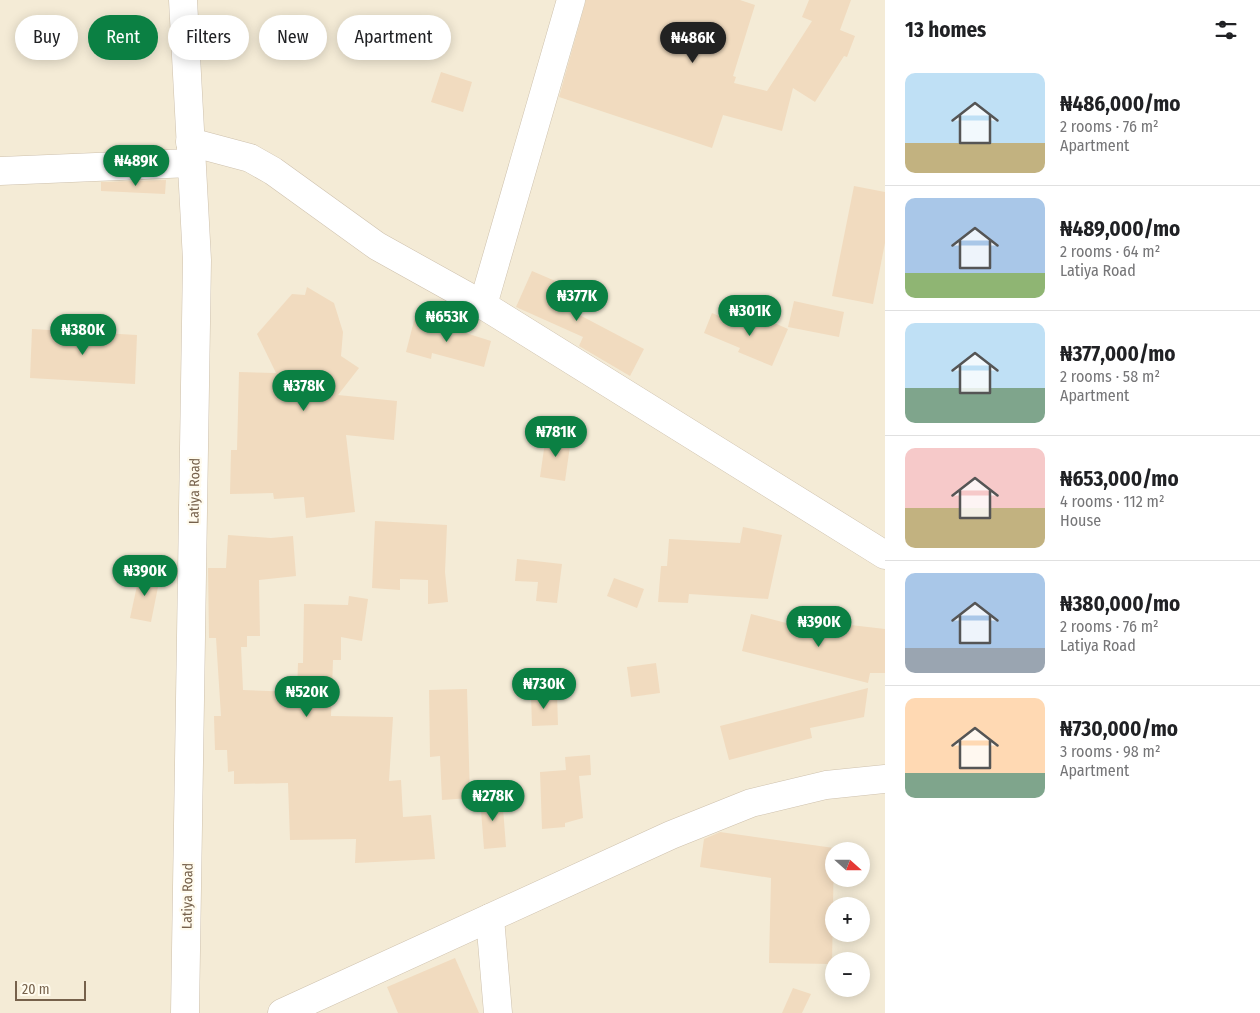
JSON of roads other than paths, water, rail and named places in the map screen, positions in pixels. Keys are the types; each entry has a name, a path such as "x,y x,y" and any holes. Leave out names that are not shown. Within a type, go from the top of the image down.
{"street":[{"name":"Latiya Road","path":"184,0 197,260 185,1013"},
{"path":"483,305 571,0"},
{"path":"0,171 191,153 250,158 273,170 305,196 377,246 483,305 885,555"},
{"path":"282,1013 671,835 750,803 826,785 885,779"},
{"path":"490,918 498,1013"}]}
